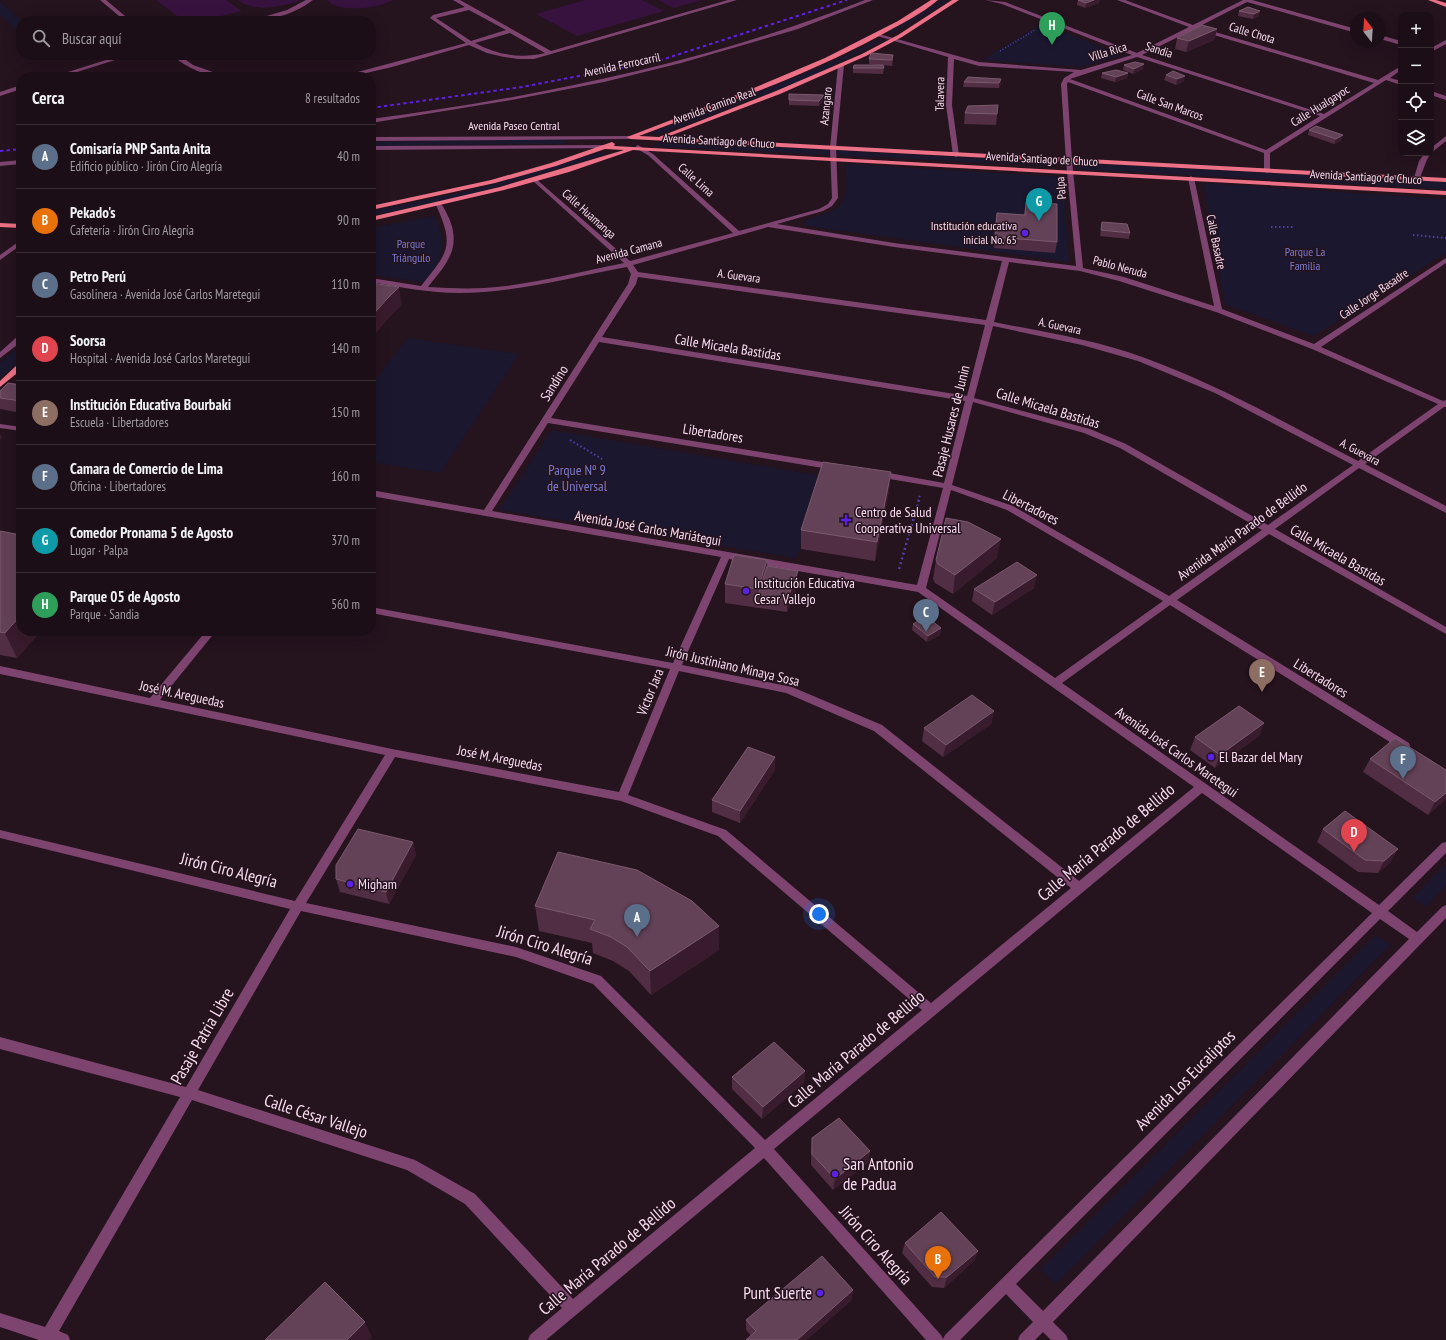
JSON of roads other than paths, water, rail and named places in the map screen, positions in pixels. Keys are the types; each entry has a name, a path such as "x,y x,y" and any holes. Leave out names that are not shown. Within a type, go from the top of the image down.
{"main road":[{"name":"Avenida Camino Real","path":"376,207 433,196 525,172 606,146 829,60 877,36 935,0"},
{"name":"Avenida Camino Real","path":"376,218 439,205 535,180 638,147 658,138 771,96 841,65 893,40 956,0"},
{"path":"1431,0 1445,4"},
{"name":"Avenida Paseo Central","path":"630,137 658,138"},
{"name":"Avenida Santiago de Chuco","path":"658,138 1446,180"},
{"name":"Avenida Paseo Central","path":"606,146 638,147"},
{"name":"Avenida Santiago de Chuco","path":"638,147 1446,193"},
{"path":"0,225 16,226"},
{"path":"0,385 16,371"}],"street":[{"path":"103,0 122,16"},
{"path":"270,16 289,11 310,0"},
{"path":"456,0 550,53"},
{"path":"469,8 434,16 433,18 477,47 508,56 526,58 550,53 734,0"},
{"name":"Avenida Ferrocarril","path":"376,120 495,102 667,67 772,36 870,0"},
{"name":"Sandia","path":"988,0 1003,3 1137,55 1325,116"},
{"name":"Calle Chota","path":"1120,0 1194,27 1378,82"},
{"path":"1247,0 1350,29"},
{"name":"Villa Rica","path":"1086,71 1137,55 1247,0"},
{"path":"363,72 509,31"},
{"path":"877,36 979,64 1086,71"},
{"path":"1386,39 1398,42"},
{"path":"1434,48 1446,42"},
{"name":"Talavera","path":"951,57 949,105 956,155"},
{"path":"85,72 100,60"},
{"path":"71,72 112,60"},
{"path":"182,60 191,66 209,72"},
{"name":"Azangaro","path":"833,148 841,65"},
{"name":"Calle Hualgayoc","path":"1267,152 1398,70"},
{"path":"1066,79 1072,75 1086,71"},
{"path":"1385,78 1398,82"},
{"name":"Calle San Marcos","path":"1066,79 1267,152"},
{"name":"Palpa","path":"1066,79 1064,84 1069,161 1080,269"},
{"path":"0,94 16,89"},
{"path":"1434,94 1446,98"},
{"name":"Avenida Paseo Central","path":"376,139 630,137"},
{"path":"1434,148 1446,138"},
{"name":"Avenida Paseo Central","path":"376,148 606,146"},
{"name":"Calle Lima","path":"638,147 651,155 737,233"},
{"name":"Avenida Camana","path":"376,281 423,288 458,291 485,290 525,285 629,264 821,210 830,205 835,198 833,148"},
{"path":"1267,152 1267,171"},
{"path":"1417,178 1422,161 1426,156"},
{"path":"0,164 16,162"},
{"name":"Calle Basadre","path":"1192,178 1219,310"},
{"name":"Calle Huamanga","path":"535,180 629,264"},
{"path":"423,288 439,270 452,248 449,224 439,205"},
{"name":"Pablo Neruda","path":"768,225 894,244 1080,269 1136,283 1219,310 1315,347 1445,404"},
{"path":"0,258 16,246"},
{"name":"Pasaje Husares de Junin","path":"921,589 1006,259"},
{"name":"Calle Jorge Basadre","path":"1315,347 1446,260"},
{"path":"629,264 635,274"},
{"name":"A. Guevara","path":"635,274 989,323 1083,342 1141,359 1218,391 1446,510"},
{"name":"Sandino","path":"486,513 632,284 635,274"},
{"name":"Calle Micaela Bastidas","path":"597,339 970,399 1086,431 1123,446 1446,631"},
{"path":"0,356 16,342"},
{"name":"Avenida María Parado de Bellido","path":"1054,683 1445,404"},
{"name":"Libertadores","path":"546,420 845,469"},
{"path":"0,426 16,428"},
{"name":"Libertadores","path":"868,473 947,486 1010,508 1169,600 1412,750"},
{"name":"Avenida José Carlos Mariátegui","path":"376,495 921,589"},
{"name":"Víctor Jara","path":"622,797 676,667 726,556"},
{"name":"Avenida José Carlos Maretegui","path":"921,589 1418,939"},
{"name":"Jirón Justiniano Minaya Sosa","path":"376,611 676,667 788,690 878,728 1079,888"},
{"path":"152,703 207,636"},
{"name":"José M. Areguedas","path":"0,670 392,753 622,797 722,833 930,1010"},
{"name":"Pasaje Patria Libre","path":"53,1338 188,1093 298,906 392,753"},
{"name":"Calle María Parado de Bellido","path":"535,1340 930,1010 1202,787"},
{"name":"Jirón Ciro Alegría","path":"0,834 298,906 516,952 596,980 765,1149 936,1340"},
{"name":"Avenida Los Eucaliptos","path":"950,1340 1378,912 1446,846"},
{"path":"1025,1340 1446,910"},
{"name":"Calle César Vallejo","path":"0,1043 188,1093 410,1165 470,1200 572,1309"},
{"path":"1006,1284 1061,1340"},
{"path":"0,1320 53,1338"}],"railway":[{"path":"376,107 522,87 661,60 847,0"},
{"path":"0,151 16,149"}],"place":[{"name":"Parque 05 de Agosto","path":"1052,45"},
{"name":"Comedor Pronama 5 de Agosto","path":"1039,221"},
{"name":"Institución educativa inicial No. 65","path":"1025,233"},
{"name":"Centro de Salud Cooperativa Universal","path":"846,520"},
{"name":"Institución Educativa Cesar Vallejo","path":"746,591"},
{"name":"Petro Perú","path":"926,632"},
{"name":"Institución Educativa Bourbaki","path":"1262,692"},
{"name":"El Bazar del Mary","path":"1211,757"},
{"name":"Camara de Comercio de Lima","path":"1403,779"},
{"name":"Soorsa","path":"1354,852"},
{"name":"Migham","path":"350,884"},
{"name":"Comisaría PNP Santa Anita","path":"637,937"},
{"name":"San Antonio de Padua","path":"835,1174"},
{"name":"Pekado's","path":"938,1279"},
{"name":"Punt Suerte","path":"820,1293"}],"park label":[{"name":"Parque Triángulo","path":"411,251"},
{"name":"Parque La Familia","path":"1305,259"},
{"name":"Parque Nº 9 de Universal","path":"577,478"}]}
